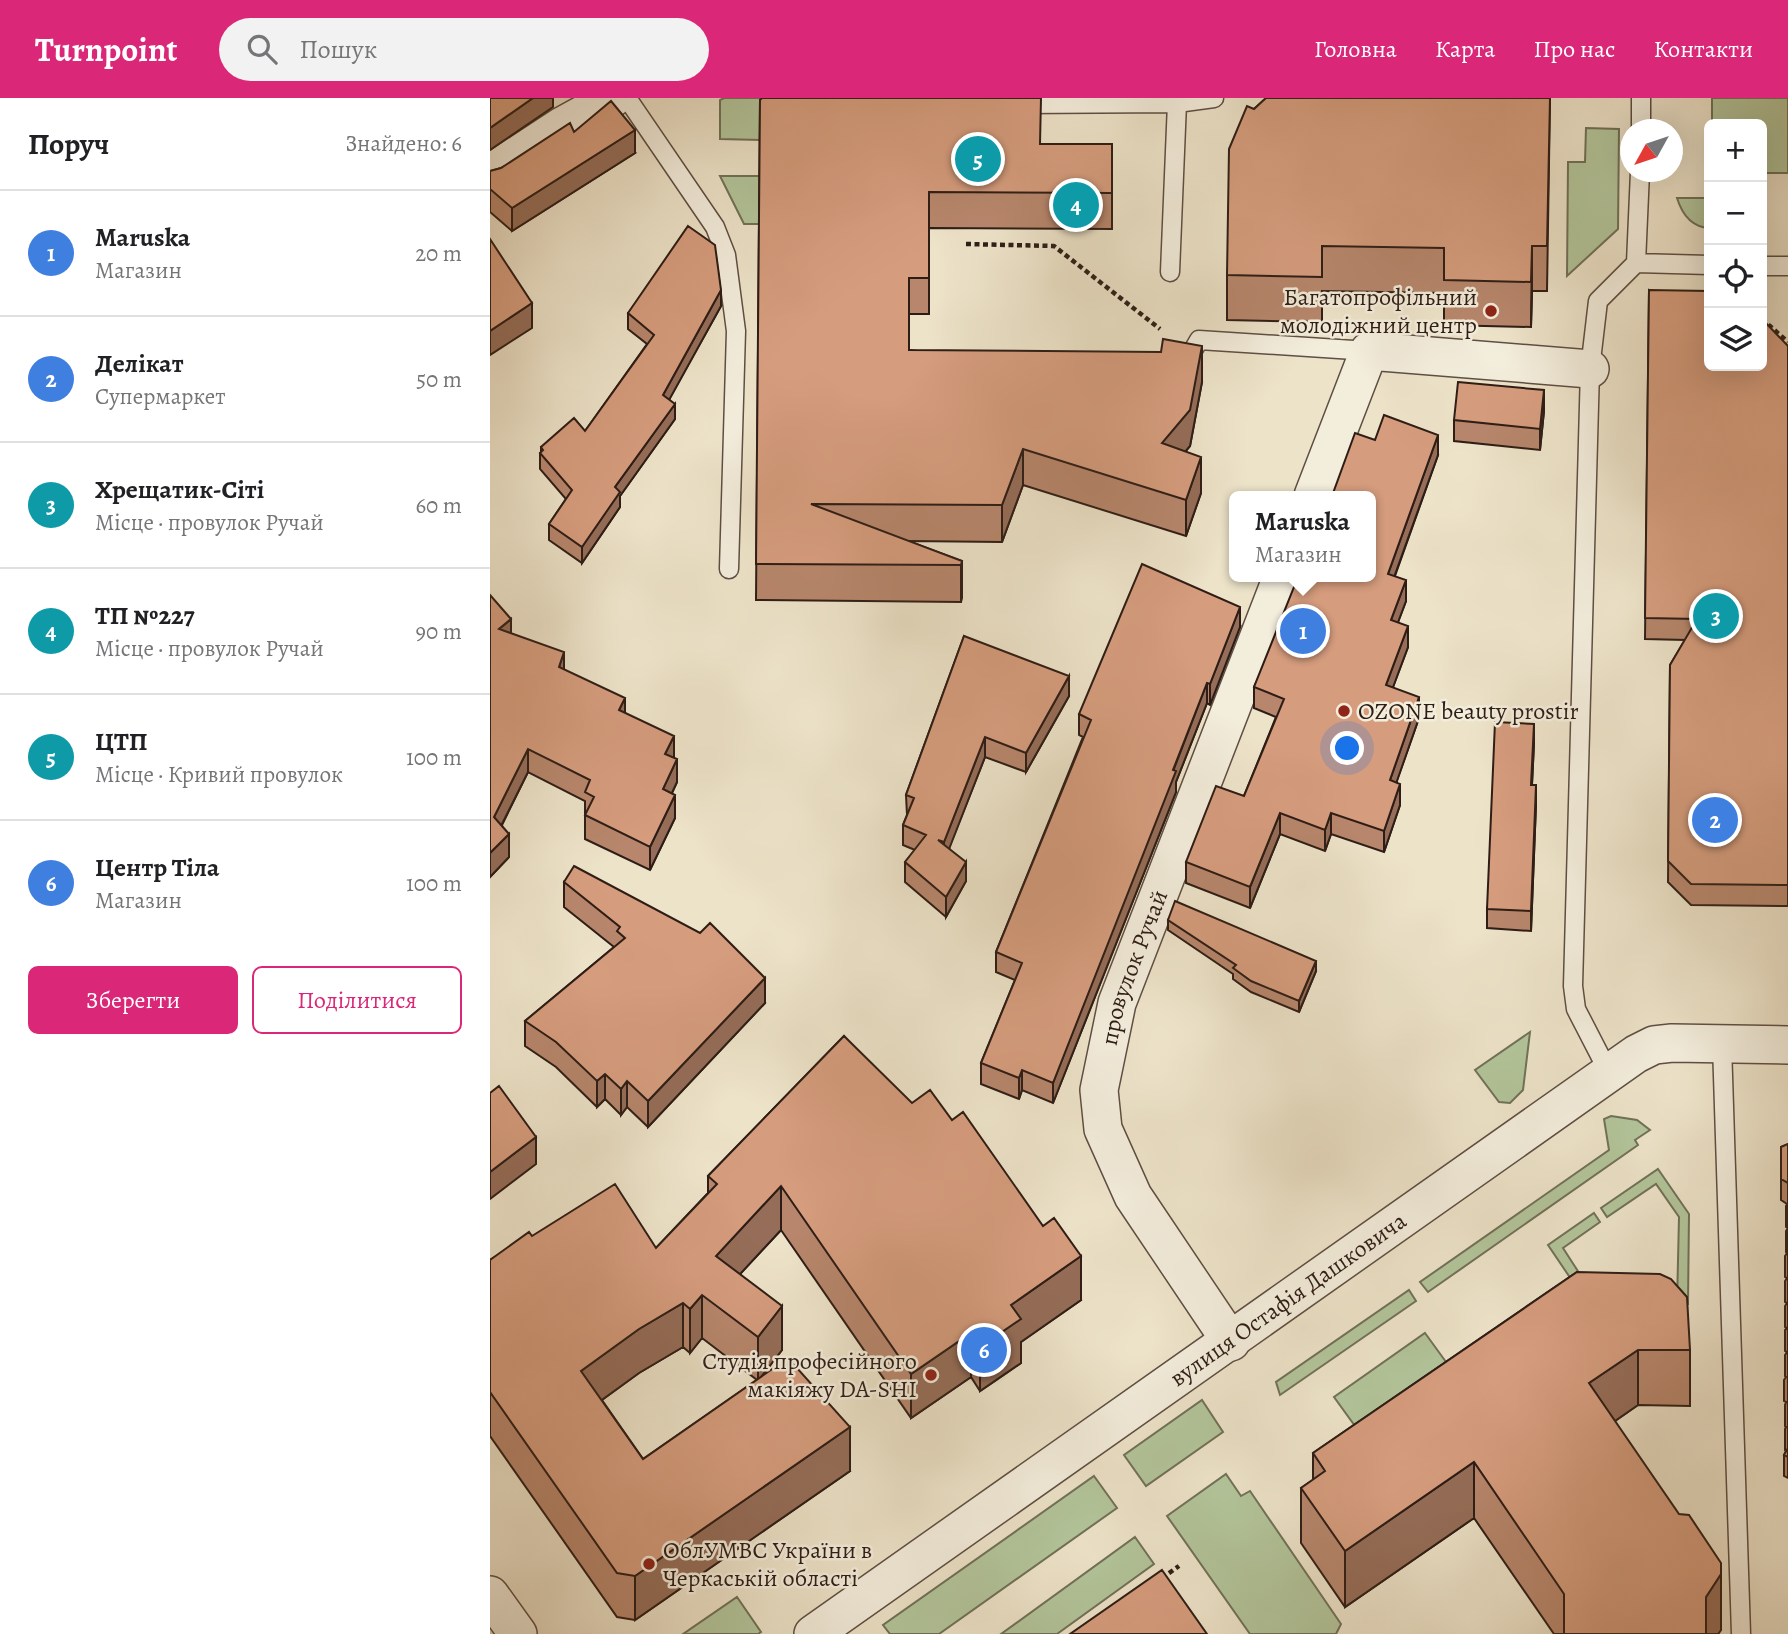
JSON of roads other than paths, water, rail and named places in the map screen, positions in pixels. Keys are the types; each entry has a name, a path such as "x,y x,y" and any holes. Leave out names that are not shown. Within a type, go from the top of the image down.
{"street":[{"path":"490,173 562,126 613,98"},
{"path":"1315,491 1369,351 1590,369"},
{"name":"провулок Ручай","path":"1231,1342 1124,1179 1103,1129 1099,1090 1117,1003 1280,582"},
{"name":"вулиця Остафія Дашковича","path":"813,1634 1231,1342 1609,1073 1654,1045 1788,1045"},
{"path":"490,1595 518,1634"}],"lane":[{"path":"627,98 715,227 726,255 736,331 729,569"},
{"path":"995,104 1177,103 1214,98"},
{"path":"1640,119 1641,98"},
{"path":"1170,272 1177,103"},
{"path":"1609,1073 1576,1009 1573,986 1590,369 1598,301 1636,263 1640,182"},
{"path":"1636,263 1704,265"},
{"path":"1767,266 1788,266"},
{"path":"1164,357 1192,352 1199,340 1369,351"},
{"path":"1722,1045 1741,1634"}],"place":[{"name":"ЦТП","path":"978,159"},
{"name":"ТП №227","path":"1076,205"},
{"name":"Багатопрофільний молодіжний центр","path":"1491,311"},
{"name":"Хрещатик-Сіті","path":"1716,616"},
{"name":"Maruska","path":"1303,631"},
{"name":"OZONE beauty prostir","path":"1344,711"},
{"name":"Делікат","path":"1715,820"},
{"name":"Центр Тіла","path":"984,1350"},
{"name":"Студія професійного макіяжу DA-SHI","path":"931,1375"},
{"name":"ОблУМВС України в Черкаській області","path":"649,1564"}]}
